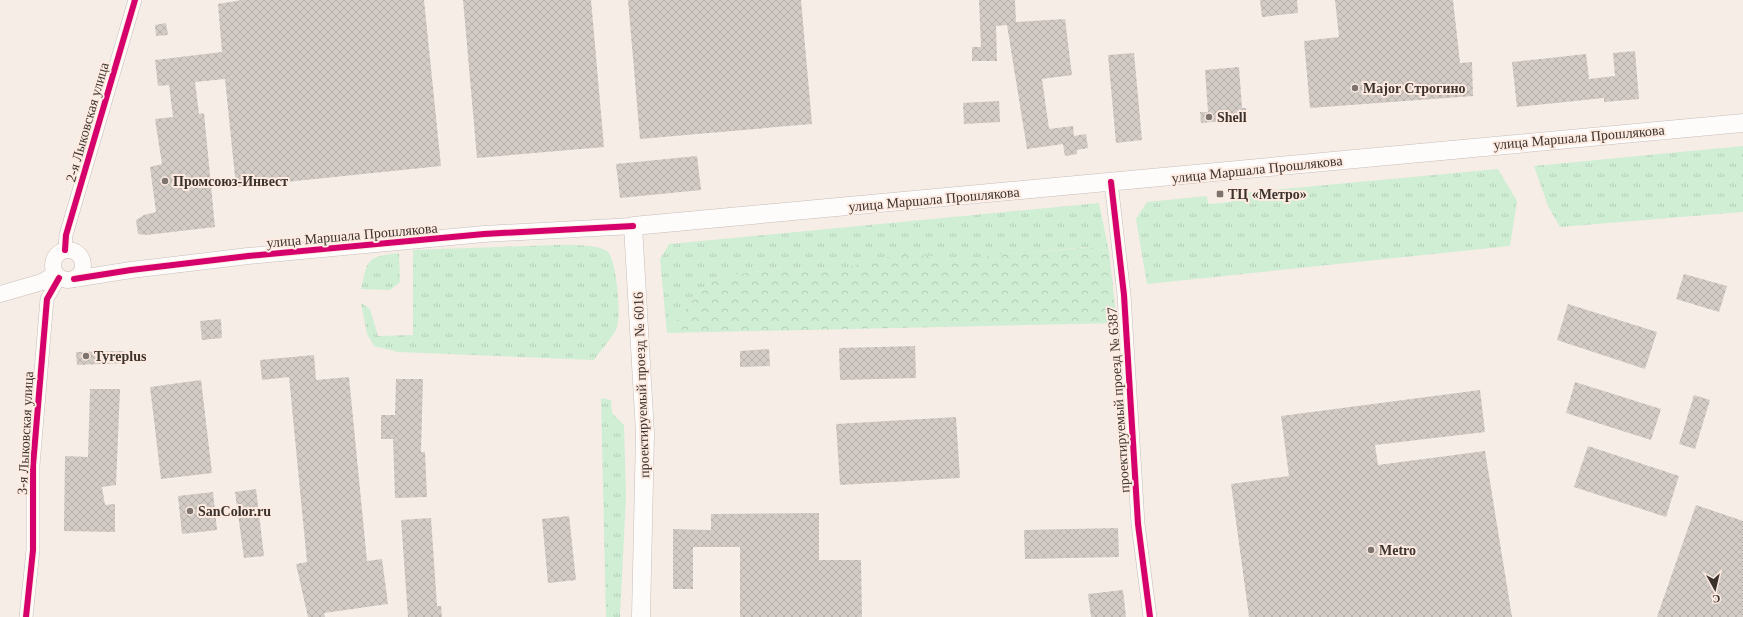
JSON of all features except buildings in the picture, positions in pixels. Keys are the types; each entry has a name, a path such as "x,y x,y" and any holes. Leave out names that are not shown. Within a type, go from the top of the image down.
{"main road":[{"name":"улица Маршала Прошлякова","path":"633,226 1743,122"},
{"name":"проектируемый проезд № 6016","path":"633,226 645,433 641,617"}],"street":[{"name":"2-я Лыковская улица","path":"65,250 66,235 135,0"},
{"name":"проектируемый проезд № 6387","path":"1112,182 1124,295 1138,524 1150,617"},
{"name":"улица Маршала Прошлякова","path":"0,294 63,277 248,256 484,234 633,226"},
{"name":"улица Маршала Прошлякова","path":"65,250 74,251 91,263 125,270"},
{"path":"65,250 60,252 54,259 53,264 63,277 82,272 83,262 81,257"},
{"name":"3-я Лыковская улица","path":"26,617 32,550 33,465 46,299 63,277"}],"green space":[{"path":"1743,146 1743,212 1560,227 1548,206 1534,166"},
{"path":"1498,169 1517,201 1510,246 1147,284 1136,219 1147,202 1207,196 1208,204 1231,202 1231,194"},
{"path":"1099,203 1109,252 1090,247 1030,253 1001,254 959,261 915,254 827,272 783,268 724,276 711,280 700,291 667,333 660,259 669,244"},
{"path":"582,245 596,247 607,251 610,256 616,276 619,311 617,327 613,335 594,360 398,352 374,346 367,334 361,303 370,309 378,336 413,335 413,250"},
{"path":"1090,247 1109,252 1117,323 667,333 700,291 711,280 724,276 783,268 827,272 900,254 915,254 959,261 1001,254 1030,253"},
{"path":"399,253 400,282 390,290 361,289 365,271 371,261 381,256"},
{"path":"601,398 611,400 612,413 624,425 626,496 620,617 606,617"}],"cycle path":[{"path":"65,250 66,235 135,0"},
{"path":"1111,182 1124,295 1138,524 1150,617"},
{"path":"74,279 131,270 248,256 484,234 633,226"},
{"path":"26,617 33,550 33,465 47,299 59,278"}],"place":[{"name":"Major Строгино","path":"1355,88"},
{"name":"Shell","path":"1209,117"},
{"name":"Промсоюз-Инвест","path":"165,181"},
{"name":"ТЦ «Метро»","path":"1220,194"},
{"name":"Tyreplus","path":"86,356"},
{"name":"SanColor.ru","path":"190,511"},
{"name":"Metro","path":"1371,550"}]}
